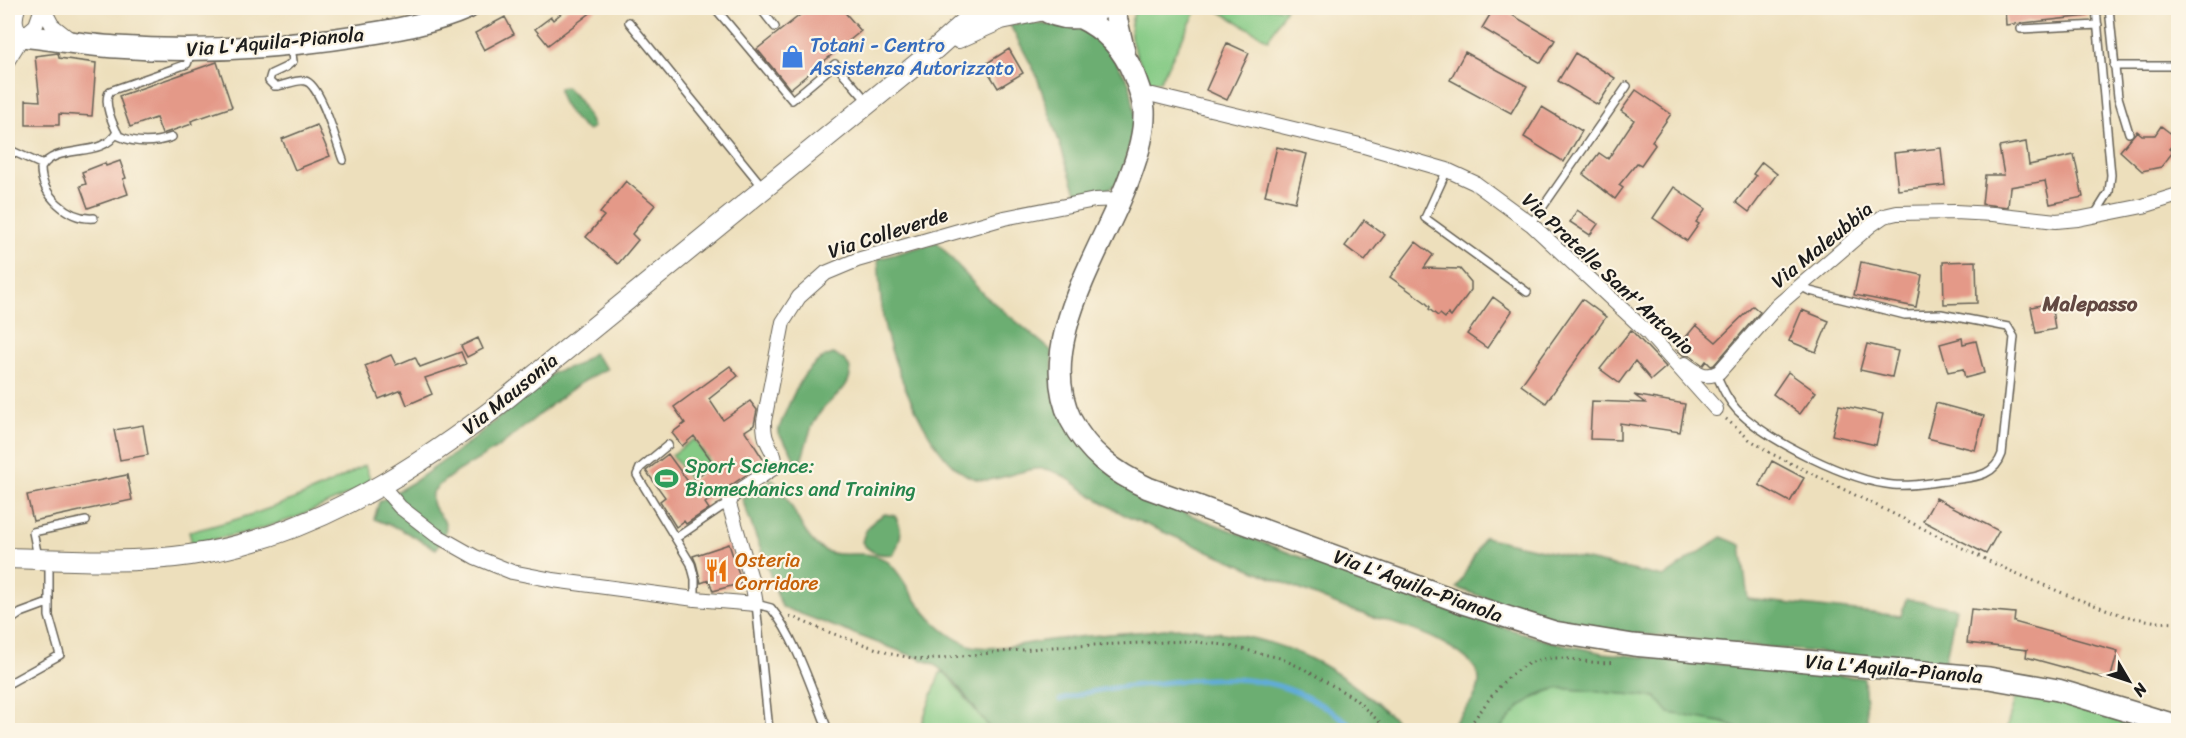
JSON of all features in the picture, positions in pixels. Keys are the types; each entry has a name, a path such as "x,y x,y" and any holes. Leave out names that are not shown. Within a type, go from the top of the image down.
{"main road":[{"name":"Via L'Aquila-Pianola","path":"15,36 114,47 192,51 291,44 412,26 440,19 468,8"},
{"name":"Via Mausonia","path":"8,558 150,559 216,550 278,532 382,486 426,459 490,411 869,104 981,8"},
{"path":"1042,9 1058,16 1079,17 1102,8"},
{"name":"Via L'Aquila-Pianola","path":"1114,8 1125,56 1141,96 1144,112 1142,136 1121,199 1072,311 1059,360 1062,392 1068,414 1083,439 1109,466 1148,488 1506,618 1581,638 1633,645 1989,678 2058,690 2178,726"},
{"name":"Via Mausonia","path":"934,50 991,22 1042,9"},
{"name":"Via L'Aquila-Pianola","path":"1079,17 1105,34 1125,56"},
{"path":"8,570 44,559"}],"street":[{"path":"8,14 16,8"},
{"path":"8,60 18,30 15,21 16,8"},
{"path":"15,36 36,25 42,8"},
{"path":"42,8 52,25 64,36 78,43"},
{"name":"Via Pratelle Sant'Antonio","path":"1141,96 1153,95 1364,146 1447,170 1475,183 1531,224 1669,354 1716,409"},
{"name":"Via Maleubbia","path":"1716,374 1777,306 1799,286 1871,225 1891,215 1955,212 2056,221 2143,206 2178,195"},
{"name":"Via Colleverde","path":"729,504 736,493 772,469 775,464 776,458 766,440 764,428 780,331 792,305 816,280 849,262 975,226 1065,205 1121,199"},
{"path":"1669,354 1673,354 1699,374 1707,376 1716,374"},
{"path":"382,486 388,496 405,512 436,535 483,561 512,572 552,580 695,599 756,603 729,504"}],"lane":[{"path":"715,8 792,100 835,64 869,104"},
{"path":"760,8 775,27"},
{"path":"2094,216 2109,192 2111,175 2096,8"},
{"path":"2109,8 2118,97 2128,132"},
{"path":"629,22 764,188"},
{"path":"2021,29 2098,25"},
{"path":"291,44 293,61 286,68 271,74 269,81 278,87 302,80 309,82 322,103 343,160"},
{"path":"172,137 162,141 147,142 127,140 119,136 106,102 107,95 110,91 187,64 191,59 192,51"},
{"path":"2114,66 2178,66"},
{"path":"1531,224 1627,86"},
{"path":"94,218 83,219 74,216 50,196 41,174 43,165 48,158 98,147 110,141 117,132"},
{"path":"8,150 43,165"},
{"path":"1447,170 1425,218 1527,292"},
{"path":"1716,374 1728,399 1748,420 1779,441 1831,467 1892,485 1979,476 1993,470 2002,454 2014,337 2008,327 1941,314 1905,315 1810,291 1799,286"},
{"path":"668,445 637,473 651,501 676,538 694,574 695,599"},
{"path":"676,538 729,504"},
{"path":"8,684 60,656 51,629 44,559 33,532 86,521"},
{"path":"8,622 21,613 48,603"},
{"path":"769,730 756,603 771,608 793,646 828,730"}],"path":[{"path":"1716,409 1739,432 1772,454 1999,566 2125,616 2149,621 2178,623"},
{"path":"771,608 823,630 891,654 917,660 1051,647 1187,641 1225,645 1280,658 1304,669 1354,698 1388,730"},
{"path":"1466,730 1505,681 1525,664 1533,660 1555,658 1611,663 1623,658 1633,645"}],"green space":[{"path":"1137,8 1198,8 1160,81 1150,82 1133,46 1131,27"},
{"path":"1214,8 1286,8 1268,40"},
{"path":"1026,22 1082,29 1105,44 1130,84 1136,120 1120,182 1107,190 1078,198 1036,74 1010,25"},
{"path":"565,87 578,99 588,116 593,127 588,131 565,106 559,88"},
{"path":"937,242 983,294 1052,351 1054,398 1151,500 1387,590 1544,640 1603,653 1864,678 1868,730 1742,730 1725,723 1669,713 1656,697 1558,688 1539,694 1520,707 1499,730 1448,730 1475,695 1479,679 1470,662 1439,641 1414,630 1335,604 1128,517 1101,502 1064,476 1052,471 1027,470 991,480 982,480 973,478 958,469 943,454 929,434 905,387 888,341 881,300 878,259"},
{"path":"593,353 607,369 565,394 493,451 447,479 432,493 432,502 445,523 446,529 436,549 400,529 374,519 379,502 415,481 462,448 554,372 577,365"},
{"path":"833,354 847,364 850,369 849,378 844,388 817,417 798,469 790,449 778,433 794,393 804,376 816,363"},
{"path":"694,439 711,463 689,479 672,455"},
{"path":"365,465 372,484 295,518 253,531 188,545 192,543 189,532 280,505 323,487"},
{"path":"772,479 816,545 829,552 872,555 888,562 929,617 952,636 969,645 990,648 1175,628 1246,637 1298,653 1320,664 1364,692 1406,730 991,730 955,682 934,664 782,607 742,499"},
{"path":"885,514 895,516 900,526 900,539 894,554 885,555 876,553 862,542 870,525"},
{"path":"1484,537 1663,577 1722,537 1741,545 1748,599 1901,616 1906,599 1956,608 1945,663 1619,632 1535,615 1457,588"},
{"path":"945,672 991,730 921,730 940,673"},
{"path":"1558,688 1657,697 1742,730 1499,730 1525,704"},
{"path":"2016,694 2068,704 2161,730 2006,730"}],"building":[{"path":"568,8 597,8 548,45 535,29 551,17 553,20"},
{"path":"809,8 841,8 861,31 790,89 757,49"},
{"path":"1494,8 1500,8 1555,40 1541,63 1482,28"},
{"path":"2005,8 2086,8 2087,16 2006,25"},
{"path":"505,17 514,34 484,50 475,33"},
{"path":"1227,43 1249,53 1227,100 1206,90"},
{"path":"1009,49 1023,73 998,88 984,65"},
{"path":"1465,52 1527,86 1511,113 1450,80"},
{"path":"58,53 59,58 96,63 92,116 59,114 59,125 26,125 26,100 40,101 35,56"},
{"path":"1575,53 1615,78 1598,105 1558,81"},
{"path":"217,62 232,107 162,134 156,118 130,127 119,96"},
{"path":"1636,90 1671,114 1652,141 1655,145 1641,165 1637,163 1619,185 1623,188 1615,199 1583,174 1599,153 1608,159 1634,120 1621,111"},
{"path":"1542,107 1582,131 1564,162 1524,137"},
{"path":"317,125 330,156 295,170 282,139"},
{"path":"2161,126 2178,139 2169,149 2173,152 2161,167 2142,171 2120,151 2137,131 2142,135 2155,135"},
{"path":"2026,142 2029,165 2074,155 2083,197 2050,204 2045,181 2010,187 2008,207 1982,204 1985,175 2004,175 1999,147"},
{"path":"1277,147 1307,154 1295,202 1265,195"},
{"path":"1941,148 1945,185 1898,190 1894,153"},
{"path":"120,161 126,178 123,179 128,194 88,208 80,186 86,184 82,172 105,163 106,166"},
{"path":"1762,162 1777,174 1749,212 1736,202 1756,176 1753,174"},
{"path":"626,181 655,205 632,234 638,240 618,264 586,237 604,216 600,213"},
{"path":"1674,187 1706,209 1696,222 1699,224 1687,241 1653,218"},
{"path":"1577,210 1598,224 1590,235 1570,222"},
{"path":"1364,220 1385,235 1365,261 1345,246"},
{"path":"1416,242 1433,255 1424,268 1460,269 1471,282 1471,290 1451,317 1448,314 1445,318 1440,314 1438,316 1429,309 1430,307 1425,302 1390,277"},
{"path":"1976,261 1977,303 1944,304 1943,262"},
{"path":"1861,262 1922,275 1916,307 1854,295"},
{"path":"1493,297 1512,311 1487,348 1467,334"},
{"path":"1582,299 1606,317 1546,403 1521,385"},
{"path":"2051,303 2055,329 2036,333 2031,307"},
{"path":"1753,306 1760,312 1714,365 1711,366 1706,361 1703,365 1676,349 1696,325 1716,342"},
{"path":"1802,310 1829,321 1816,352 1789,341"},
{"path":"1631,330 1666,367 1651,380 1635,361 1619,383 1600,369"},
{"path":"478,338 483,349 467,357 461,346"},
{"path":"1962,338 1963,344 1976,341 1984,373 1965,378 1963,369 1948,372 1940,344"},
{"path":"1867,344 1898,351 1892,377 1860,370"},
{"path":"461,352 466,364 425,378 432,394 407,405 401,390 379,399 365,366 391,355 396,365 415,357 420,367"},
{"path":"730,366 738,376 709,399 723,420 750,401 757,410 754,425 745,431 765,462 705,503 709,509 686,524 684,521 676,527 660,501 665,497 646,471 668,454 689,483 714,464 694,436 682,446 672,433 685,423 674,407"},
{"path":"1788,372 1816,392 1800,414 1773,394"},
{"path":"1634,395 1685,404 1680,432 1620,423 1620,440 1590,439 1592,401 1645,403"},
{"path":"1936,403 1984,416 1975,450 1927,438"},
{"path":"1839,405 1883,414 1876,445 1832,435"},
{"path":"143,425 148,455 120,460 114,430"},
{"path":"1772,461 1804,478 1790,502 1759,485"},
{"path":"127,475 132,500 33,521 27,495"},
{"path":"1936,498 1999,531 1986,554 1923,521"},
{"name":"Osteria Corridore","path":"729,544 742,583 713,591 709,580 701,583 693,556"},
{"path":"1971,609 2015,613 2014,622 2118,651 2110,680 2026,657 2027,650 1967,643"}],"waterway":[{"path":"1060,700 1122,687 1190,680 1242,679 1265,682 1309,698 1358,730"}],"place":[{"name":"Totani - Centro Assistenza Autorizzato","path":"792,56"},
{"name":"Sport Science: Biomechanics and Training","path":"667,478"},
{"name":"Osteria Corridore","path":"717,571"}],"district":[{"name":"Malepasso","path":"2090,304"}]}
